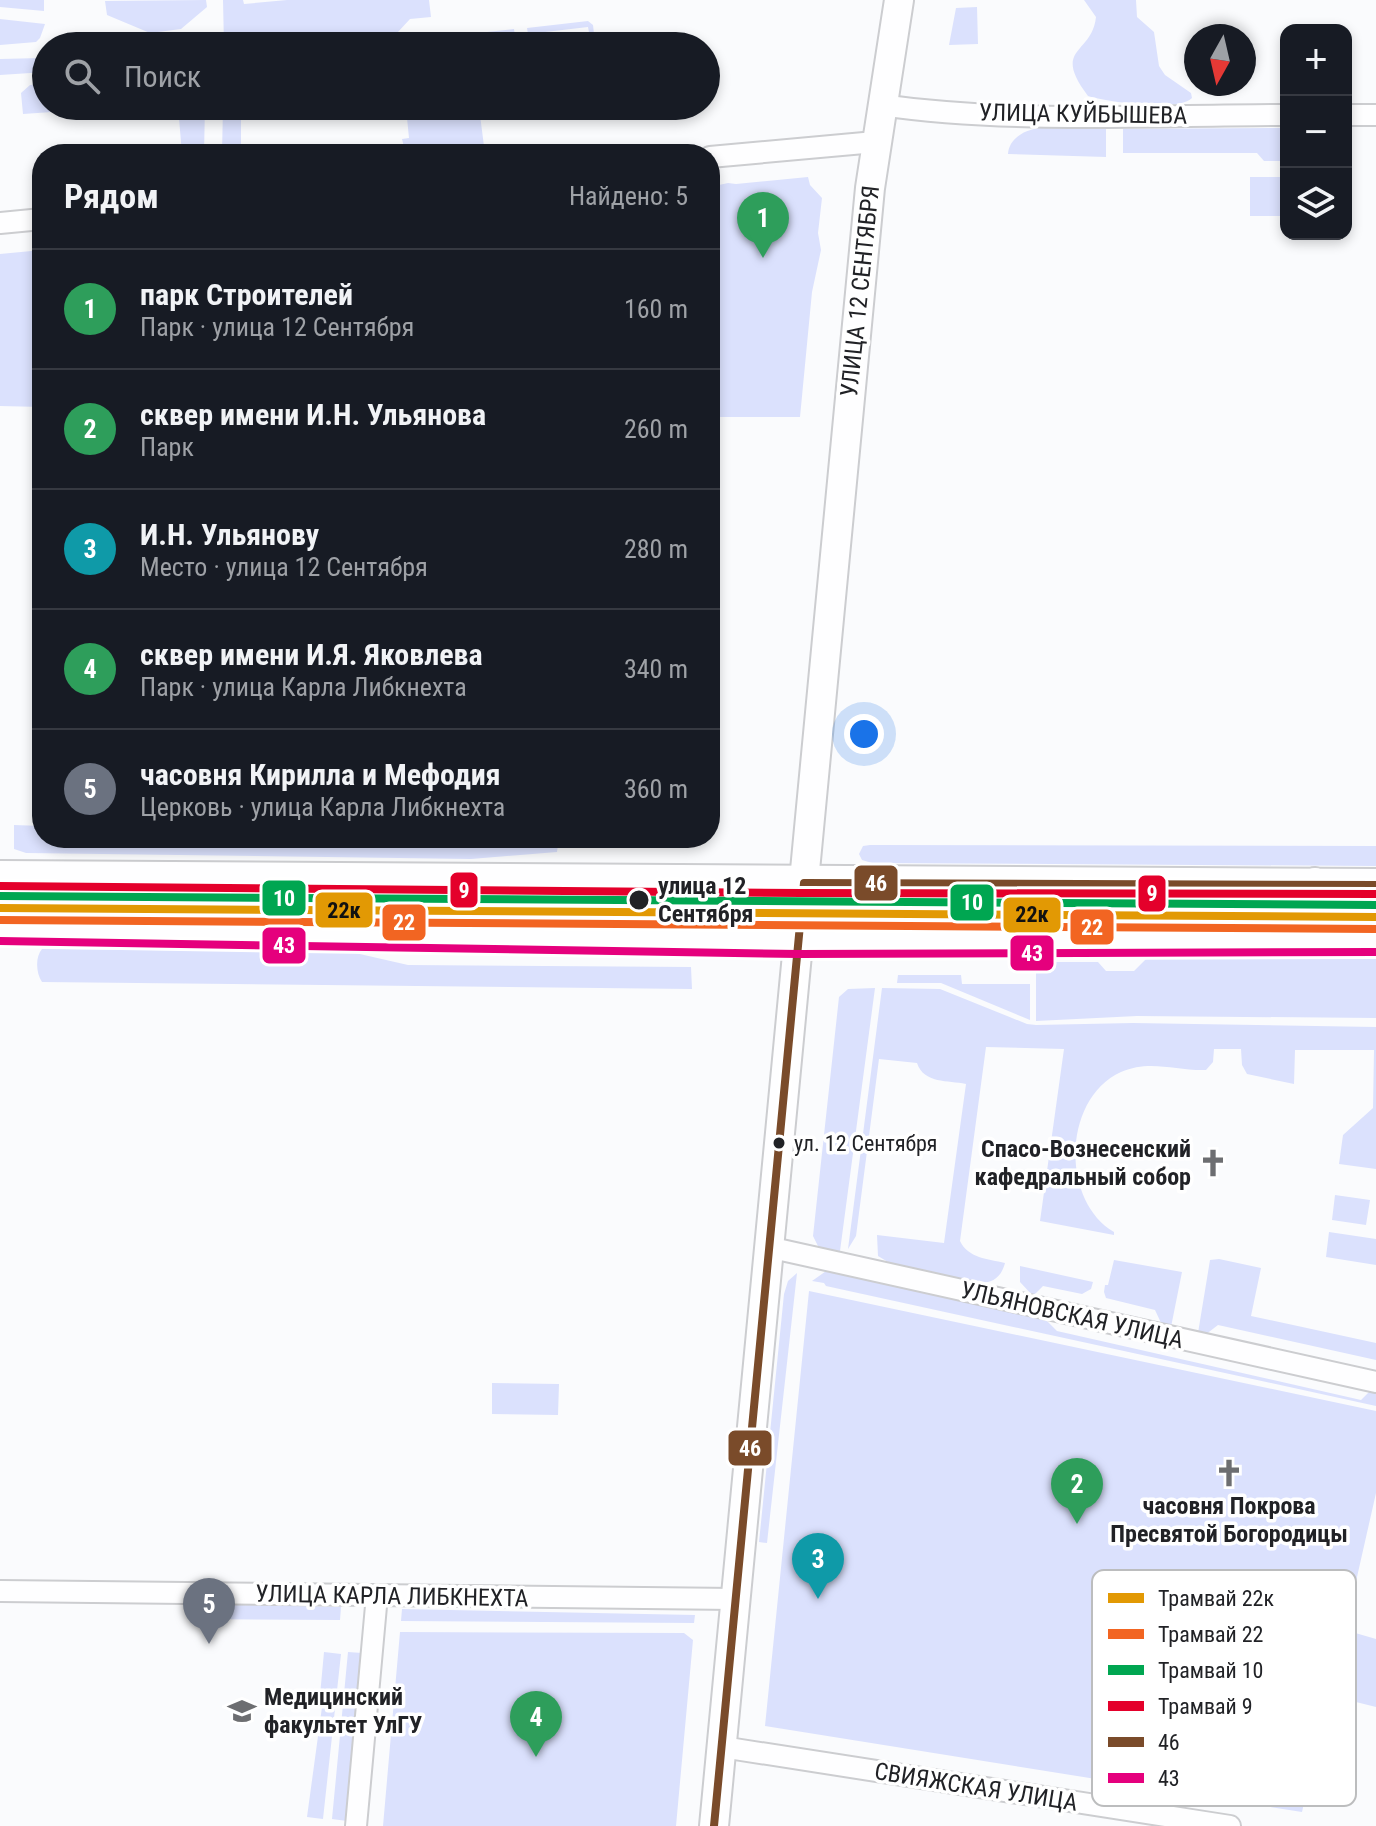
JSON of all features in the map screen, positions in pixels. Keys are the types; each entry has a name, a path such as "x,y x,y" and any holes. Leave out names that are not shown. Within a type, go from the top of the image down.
{"main road":[{"name":"УЛИЦА 12 СЕНТЯБРЯ","path":"714,1826 875,142 899,0"},
{"path":"0,877 1376,885"},
{"path":"1314,941 1315,884"},
{"path":"0,929 799,942 1376,940"}],"street":[{"name":"УЛИЦА КУЙБЫШЕВА","path":"881,105 930,112 1001,114 1280,115"},
{"path":"1352,115 1376,115"},
{"path":"720,156 875,142"},
{"path":"0,223 32,220"},
{"name":"УЛЬЯНОВСКАЯ УЛИЦА","path":"768,1247 1376,1382"},
{"name":"УЛИЦА КАРЛА ЛИБКНЕХТА","path":"0,1591 735,1599"},
{"path":"356,1826 377,1595"},
{"name":"СВИЯЖСКАЯ УЛИЦА","path":"722,1747 1092,1805"},
{"name":"СВИЯЖСКАЯ УЛИЦА","path":"1101,1806 1230,1826"}],"shaded area":[{"path":"0,0 44,0 44,11 0,7"},
{"path":"206,0 207,7 181,29 148,32 107,15 105,1"},
{"path":"223,0 243,0 244,4 287,0 429,0 431,17 410,19 398,32 224,32"},
{"path":"1084,0 1136,0 1137,17 1154,32 1159,66 1165,75 1184,88 1184,96 1192,98 1185,102 1158,105 1088,96 1073,68 1073,59 1093,29 1096,17"},
{"path":"977,7 978,44 949,45 956,8"},
{"path":"0,19 45,24 42,32 32,32 32,42 0,45"},
{"path":"588,21 593,25 594,32 589,32 588,27 545,32 528,32 527,28"},
{"path":"514,29 514,32 487,32"},
{"path":"32,58 32,73 0,75 0,59"},
{"path":"30,85 32,113 23,114 21,93"},
{"path":"179,120 205,120 204,144 181,144"},
{"path":"223,120 241,120 241,144 222,144"},
{"path":"407,120 481,120 484,144 403,144 402,139 409,138"},
{"path":"1039,128 1106,129 1106,157 1008,154 1011,143 1019,136"},
{"path":"1280,128 1280,161 1264,161 1257,153 1123,153 1123,129"},
{"path":"808,177 810,185 822,198 818,233 821,250 812,292 800,417 720,417 720,185"},
{"path":"1250,177 1280,177 1280,216 1250,216"},
{"path":"32,251 32,407 0,406 0,254"},
{"path":"14,825 32,826 32,848 558,848 557,852 471,859 26,853 14,849"},
{"path":"863,846 1376,846 1376,866 872,863 862,860 859,854"},
{"path":"42,949 351,952 408,965 691,967 692,989 42,982 37,965"},
{"path":"1149,956 1376,957 1376,1018 1137,1016 1036,1021 1036,969 1050,962 1098,962 1106,971 1134,971"},
{"path":"898,975 961,975 962,984 1030,984 1030,1020 941,983 897,983"},
{"path":"875,988 840,1251 822,1249 813,1236 839,997 848,989"},
{"path":"882,988 940,989 1036,1025 1133,1023 1376,1027 1376,1169 1339,1164 1343,1135 1373,1108 1374,1050 1295,1050 1294,1084 1247,1074 1242,1065 1241,1049 1214,1049 1213,1062 1206,1070 1153,1066 1132,1068 1102,1085 1088,1103 1079,1126 1077,1174 1084,1197 1096,1217 1114,1235 1040,1221 1064,1049 986,1047 960,1241 973,1254 1005,1263 995,1279 976,1283 888,1262 878,1256 877,1235 944,1243 966,1084 931,1078 920,1070 917,1063 879,1059 856,1236 848,1249"},
{"path":"1335,1195 1370,1200 1366,1225 1332,1220"},
{"path":"1329,1232 1376,1239 1376,1265 1326,1257"},
{"path":"1114,1260 1182,1272 1171,1327 1162,1325 1155,1310 1106,1298 1105,1285 1108,1285"},
{"path":"1210,1260 1261,1268 1251,1316 1376,1343 1376,1360 1218,1325 1205,1335 1198,1333"},
{"path":"1020,1266 1093,1282 1091,1289 1082,1294 1043,1286 1033,1296 1020,1282"},
{"path":"829,1269 1045,1319 1057,1331 1361,1400 1371,1390 1376,1391 1376,1406 812,1281"},
{"path":"797,1273 767,1543 759,1542 784,1294 788,1281"},
{"path":"809,1291 1376,1411 1376,1493 1356,1581 1356,1570 1092,1570 1092,1778 765,1726"},
{"path":"492,1383 559,1384 558,1415 492,1414"},
{"path":"188,1604 341,1607 340,1620 188,1619"},
{"path":"402,1609 695,1615 694,1623 401,1621"},
{"path":"400,1632 684,1633 693,1640 676,1826 383,1826"},
{"path":"1356,1633 1376,1639 1376,1707 1356,1702"},
{"path":"324,1652 341,1654 323,1819 307,1817 322,1707 319,1706"},
{"path":"348,1652 362,1653 347,1821 332,1819"},
{"path":"1265,1806 1303,1806 1302,1812"}],"tram line":[{"name":"9","path":"0,886 1376,894"},
{"name":"10","path":"0,896 1376,905"},
{"name":"22к","path":"0,908 1376,917"},
{"name":"22","path":"0,920 1376,929"}],"transit line":[{"name":"46","path":"714,1826 804,883 1376,885"},
{"name":"43","path":"0,941 799,954 1376,952"}],"place":[{"name":"парк Строителей","path":"763,258"},
{"name":"улица 12 Сентября","path":"639,900"},
{"name":"ул. 12 Сентября","path":"779,1143"},
{"name":"Спасо-Вознесенский кафедральный собор","path":"1213,1163"},
{"name":"часовня Покрова Пресвятой Богородицы","path":"1229,1473"},
{"name":"сквер имени И.Н. Ульянова","path":"1077,1524"},
{"name":"И.Н. Ульянову","path":"818,1599"},
{"name":"часовня Кирилла и Мефодия","path":"209,1644"},
{"name":"Медицинский факультет УлГУ","path":"242,1711"},
{"name":"сквер имени И.Я. Яковлева","path":"536,1757"}]}
